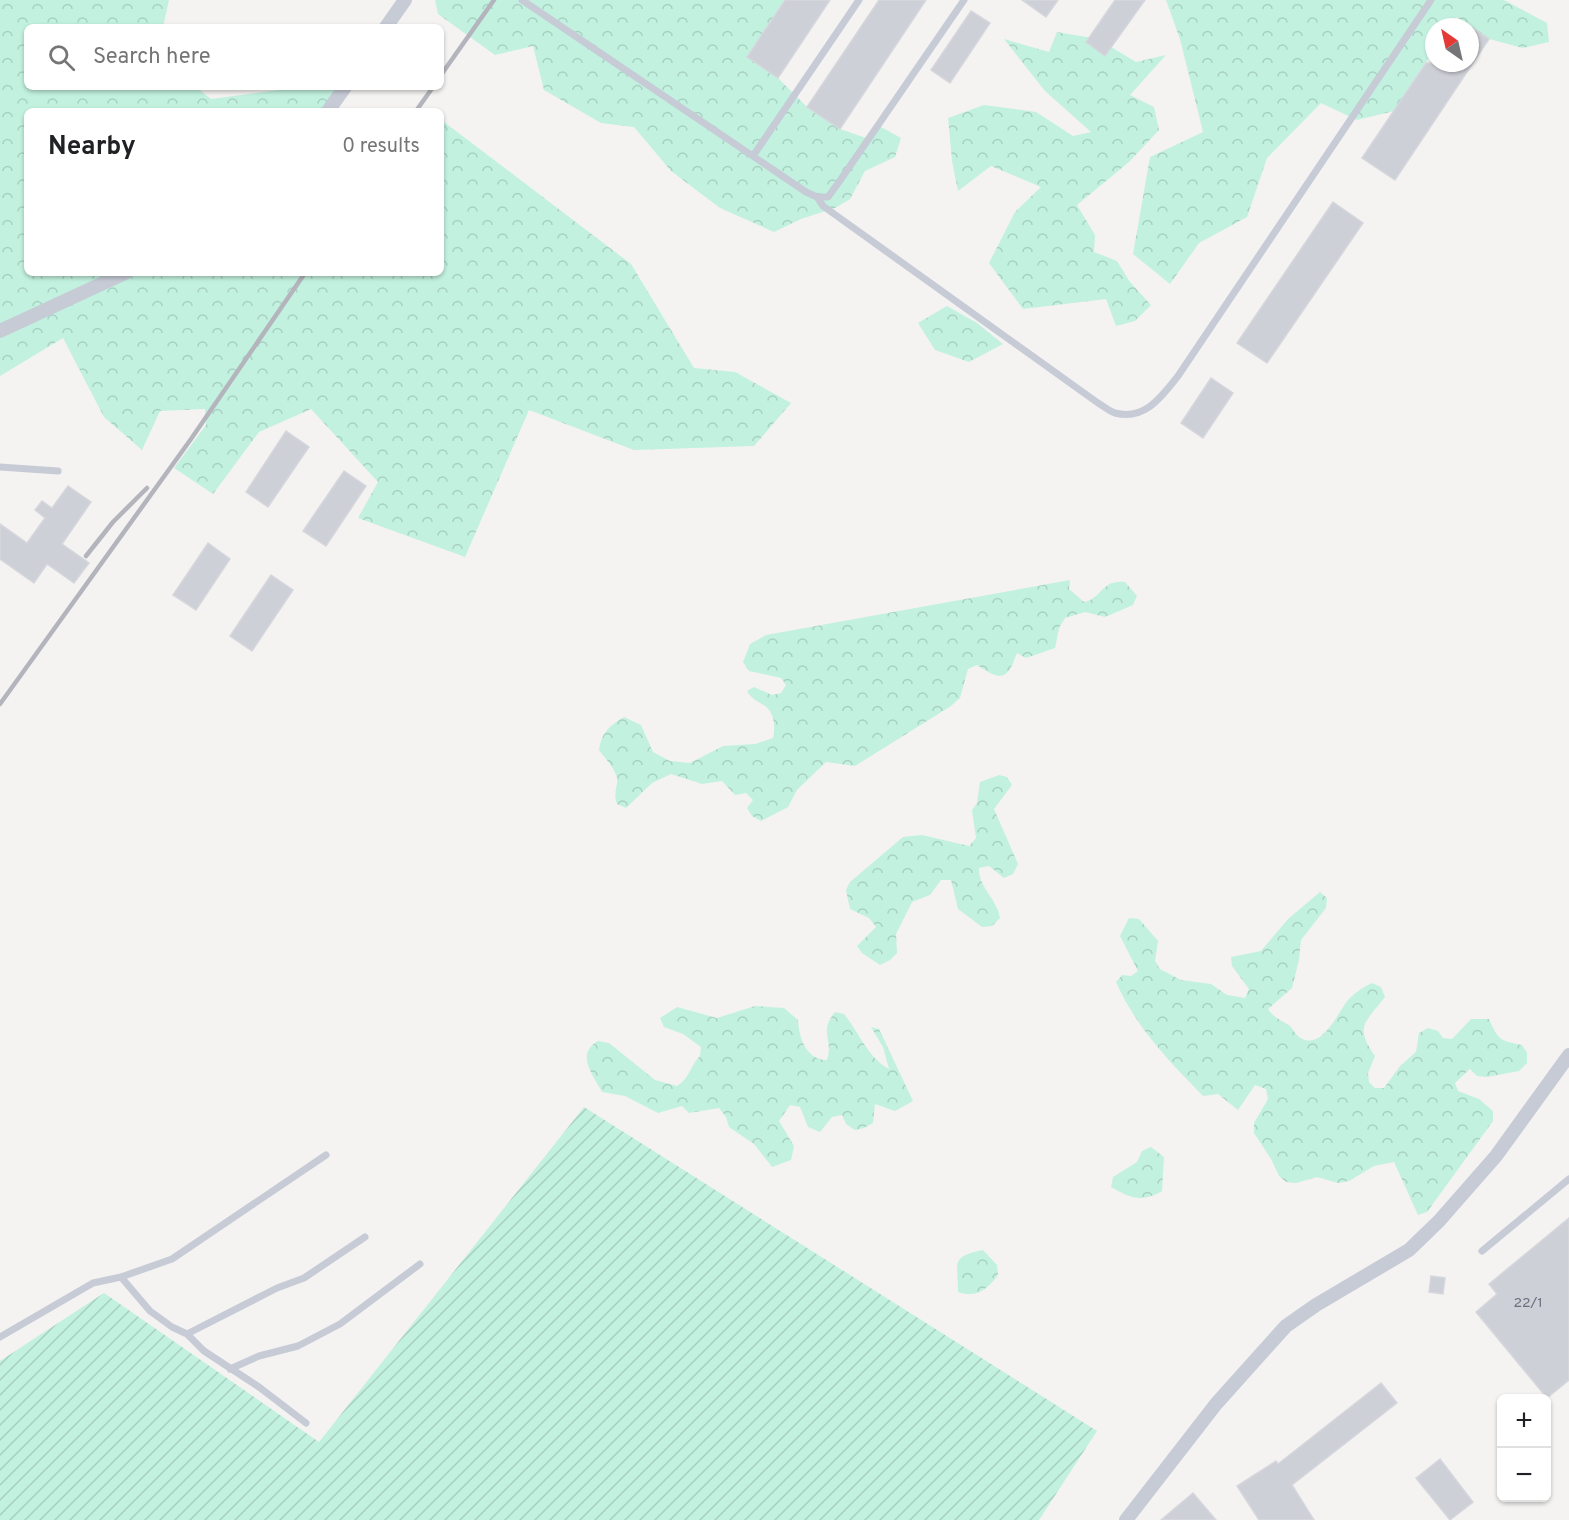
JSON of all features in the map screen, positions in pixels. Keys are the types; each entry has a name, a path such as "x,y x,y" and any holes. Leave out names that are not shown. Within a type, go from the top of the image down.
{"street":[{"path":"388,24 405,0"},
{"path":"330,108 343,90"},
{"path":"0,331 119,276"},
{"path":"1126,1520 1216,1404 1286,1326 1316,1305 1409,1250 1439,1221 1496,1156 1569,1055"}],"lane":[{"path":"522,0 806,192 817,197 828,197 964,0"},
{"path":"753,156 859,0"},
{"path":"817,197 823,206 1098,403 1115,412 1132,414 1154,405 1178,376 1431,0"},
{"path":"0,467 58,471"},
{"path":"0,1337 93,1283 121,1277 172,1259 326,1155"},
{"path":"1482,1251 1569,1179"},
{"path":"187,1334 277,1288 304,1278 365,1237"},
{"path":"230,1369 259,1356 298,1346 340,1324 420,1264"},
{"path":"121,1277 150,1311 172,1327 187,1334 204,1351 306,1423"}],"green space":[{"path":"0,0 169,0 164,24 24,24 24,90 200,90 211,99 279,90 341,90 337,108 24,108 24,276 444,276 444,122 631,264 694,368 735,372 791,403 754,446 634,450 529,410 465,557 358,518 378,482 311,409 259,432 213,494 174,468 206,425 205,409 160,411 142,450 104,417 63,338 0,376"},
{"path":"435,0 784,0 748,57 778,78 807,107 840,129 866,138 881,127 901,138 895,157 865,171 850,199 835,208 801,219 774,232 720,208 671,171 634,127 601,123 544,90 533,46 495,55 438,14"},
{"path":"1166,0 1504,0 1547,23 1549,42 1523,48 1489,39 1479,32 1479,18 1425,18 1425,64 1394,111 1357,120 1321,103 1267,158 1247,217 1199,243 1170,284 1133,254 1150,157 1203,132 1180,39"},
{"path":"1057,32 1098,39 1136,62 1166,55 1130,95 1154,107 1159,130 1129,162 1077,205 1095,235 1094,252 1117,261 1130,282 1151,305 1135,321 1116,326 1106,299 1023,309 989,263 1015,212 1041,187 991,166 958,191 952,161 948,118 984,105 1036,112 1073,136 1091,132 1045,91 1004,39 1049,52"},
{"path":"947,306 977,323 1003,344 969,362 935,350 918,323"},
{"path":"1070,580 1069,589 1084,602 1095,597 1106,586 1117,582 1125,582 1137,596 1133,605 1105,617 1085,612 1065,618 1059,628 1055,648 1026,658 1017,653 1010,669 1002,676 992,674 977,665 968,669 960,698 951,706 855,766 826,762 797,790 788,807 761,821 752,816 747,808 753,800 746,793 735,795 722,781 702,784 671,774 652,783 626,808 617,804 616,775 599,750 607,730 624,717 641,725 653,752 670,761 690,763 723,746 755,744 773,738 774,724 771,713 747,691 754,687 772,695 781,693 786,685 781,678 749,671 743,662 750,644 766,635"},
{"path":"999,775 1007,777 1012,785 994,809 1018,864 1013,874 1004,878 989,866 979,868 982,881 996,905 1000,918 992,926 982,927 958,909 951,880 941,880 930,895 912,902 896,934 897,953 890,960 880,965 862,953 857,946 876,927 869,918 850,909 846,890 850,882 903,837 922,835 969,846 976,838 972,810 977,803 980,782"},
{"path":"1320,892 1327,898 1326,908 1301,940 1292,988 1268,1009 1275,1017 1290,1026 1299,1037 1315,1040 1322,1035 1349,999 1372,983 1381,987 1385,997 1368,1019 1364,1031 1365,1038 1375,1056 1368,1073 1369,1082 1375,1088 1384,1088 1400,1066 1416,1052 1419,1033 1428,1028 1438,1031 1443,1038 1452,1039 1471,1019 1489,1019 1500,1038 1522,1045 1527,1053 1527,1063 1519,1071 1487,1077 1477,1076 1470,1069 1455,1083 1458,1091 1479,1099 1493,1111 1493,1121 1427,1212 1418,1215 1394,1162 1374,1166 1349,1181 1338,1183 1317,1177 1296,1183 1286,1182 1279,1176 1254,1133 1254,1123 1268,1099 1266,1089 1255,1085 1238,1110 1218,1094 1203,1096 1166,1057 1144,1029 1124,999 1116,982 1122,975 1131,976 1138,971 1120,936 1129,918 1139,919 1158,941 1155,961 1160,969 1181,980 1211,984 1227,995 1245,998 1249,989 1232,966 1231,957 1261,951 1288,919"},
{"path":"755,1006 784,1008 798,1020 802,1041 809,1052 820,1059 827,1060 829,1047 827,1031 830,1019 835,1012 844,1014 869,1051 889,1069 883,1047 871,1027 879,1029 913,1101 895,1111 875,1104 873,1123 855,1130 846,1124 842,1115 832,1117 820,1132 808,1127 800,1107 790,1105 779,1121 794,1146 791,1160 772,1167 754,1144 729,1127 726,1117 719,1108 689,1113 682,1106 658,1113 625,1096 602,1092 588,1065 587,1058 591,1046 598,1041 609,1043 655,1080 677,1086 685,1079 700,1056 701,1047 683,1034 664,1027 660,1018 677,1007 717,1018"},
{"path":"584,1107 1097,1431 1039,1520 0,1520 0,1361 104,1293 319,1442"},
{"path":"1151,1147 1164,1157 1162,1191 1148,1197 1136,1198 1111,1187 1113,1177 1137,1162 1142,1151"},
{"path":"983,1250 997,1265 998,1275 981,1291 971,1294 958,1292 958,1262 965,1255"}],"building":[{"path":"785,0 830,0 778,78 747,57"},
{"path":"879,0 926,0 840,129 807,107"},
{"path":"1022,0 1058,0 1046,17"},
{"path":"1115,0 1145,0 1105,56 1086,42"},
{"path":"971,11 990,23 950,83 931,70"},
{"path":"1479,32 1489,39 1479,54"},
{"path":"1425,64 1425,72 1467,72 1395,180 1362,158"},
{"path":"1333,202 1363,223 1267,363 1237,343"},
{"path":"1211,378 1233,393 1203,438 1181,423"},
{"path":"286,431 309,447 268,507 246,492"},
{"path":"344,471 366,486 326,546 303,531"},
{"path":"68,486 91,502 62,544 89,563 74,583 47,564 34,583 0,559 0,524 27,543 45,518 35,510 42,501 52,508"},
{"path":"208,543 230,559 196,610 173,595"},
{"path":"271,575 293,590 252,651 230,636"},
{"path":"1569,1218 1569,1380 1551,1395 1544,1394 1476,1312 1497,1294 1489,1284"},
{"path":"1431,1276 1445,1278 1443,1294 1429,1292"},
{"path":"1381,1383 1397,1403 1292,1485 1314,1520 1259,1520 1237,1486 1276,1461 1278,1464"},
{"path":"1440,1459 1473,1502 1450,1520 1416,1478"},
{"path":"1193,1493 1216,1520 1161,1520"}],"railway":[{"path":"444,71 494,0"},
{"path":"418,108 431,90"},
{"path":"0,704 191,439 303,276"},
{"path":"86,556 113,522 147,488"}]}
